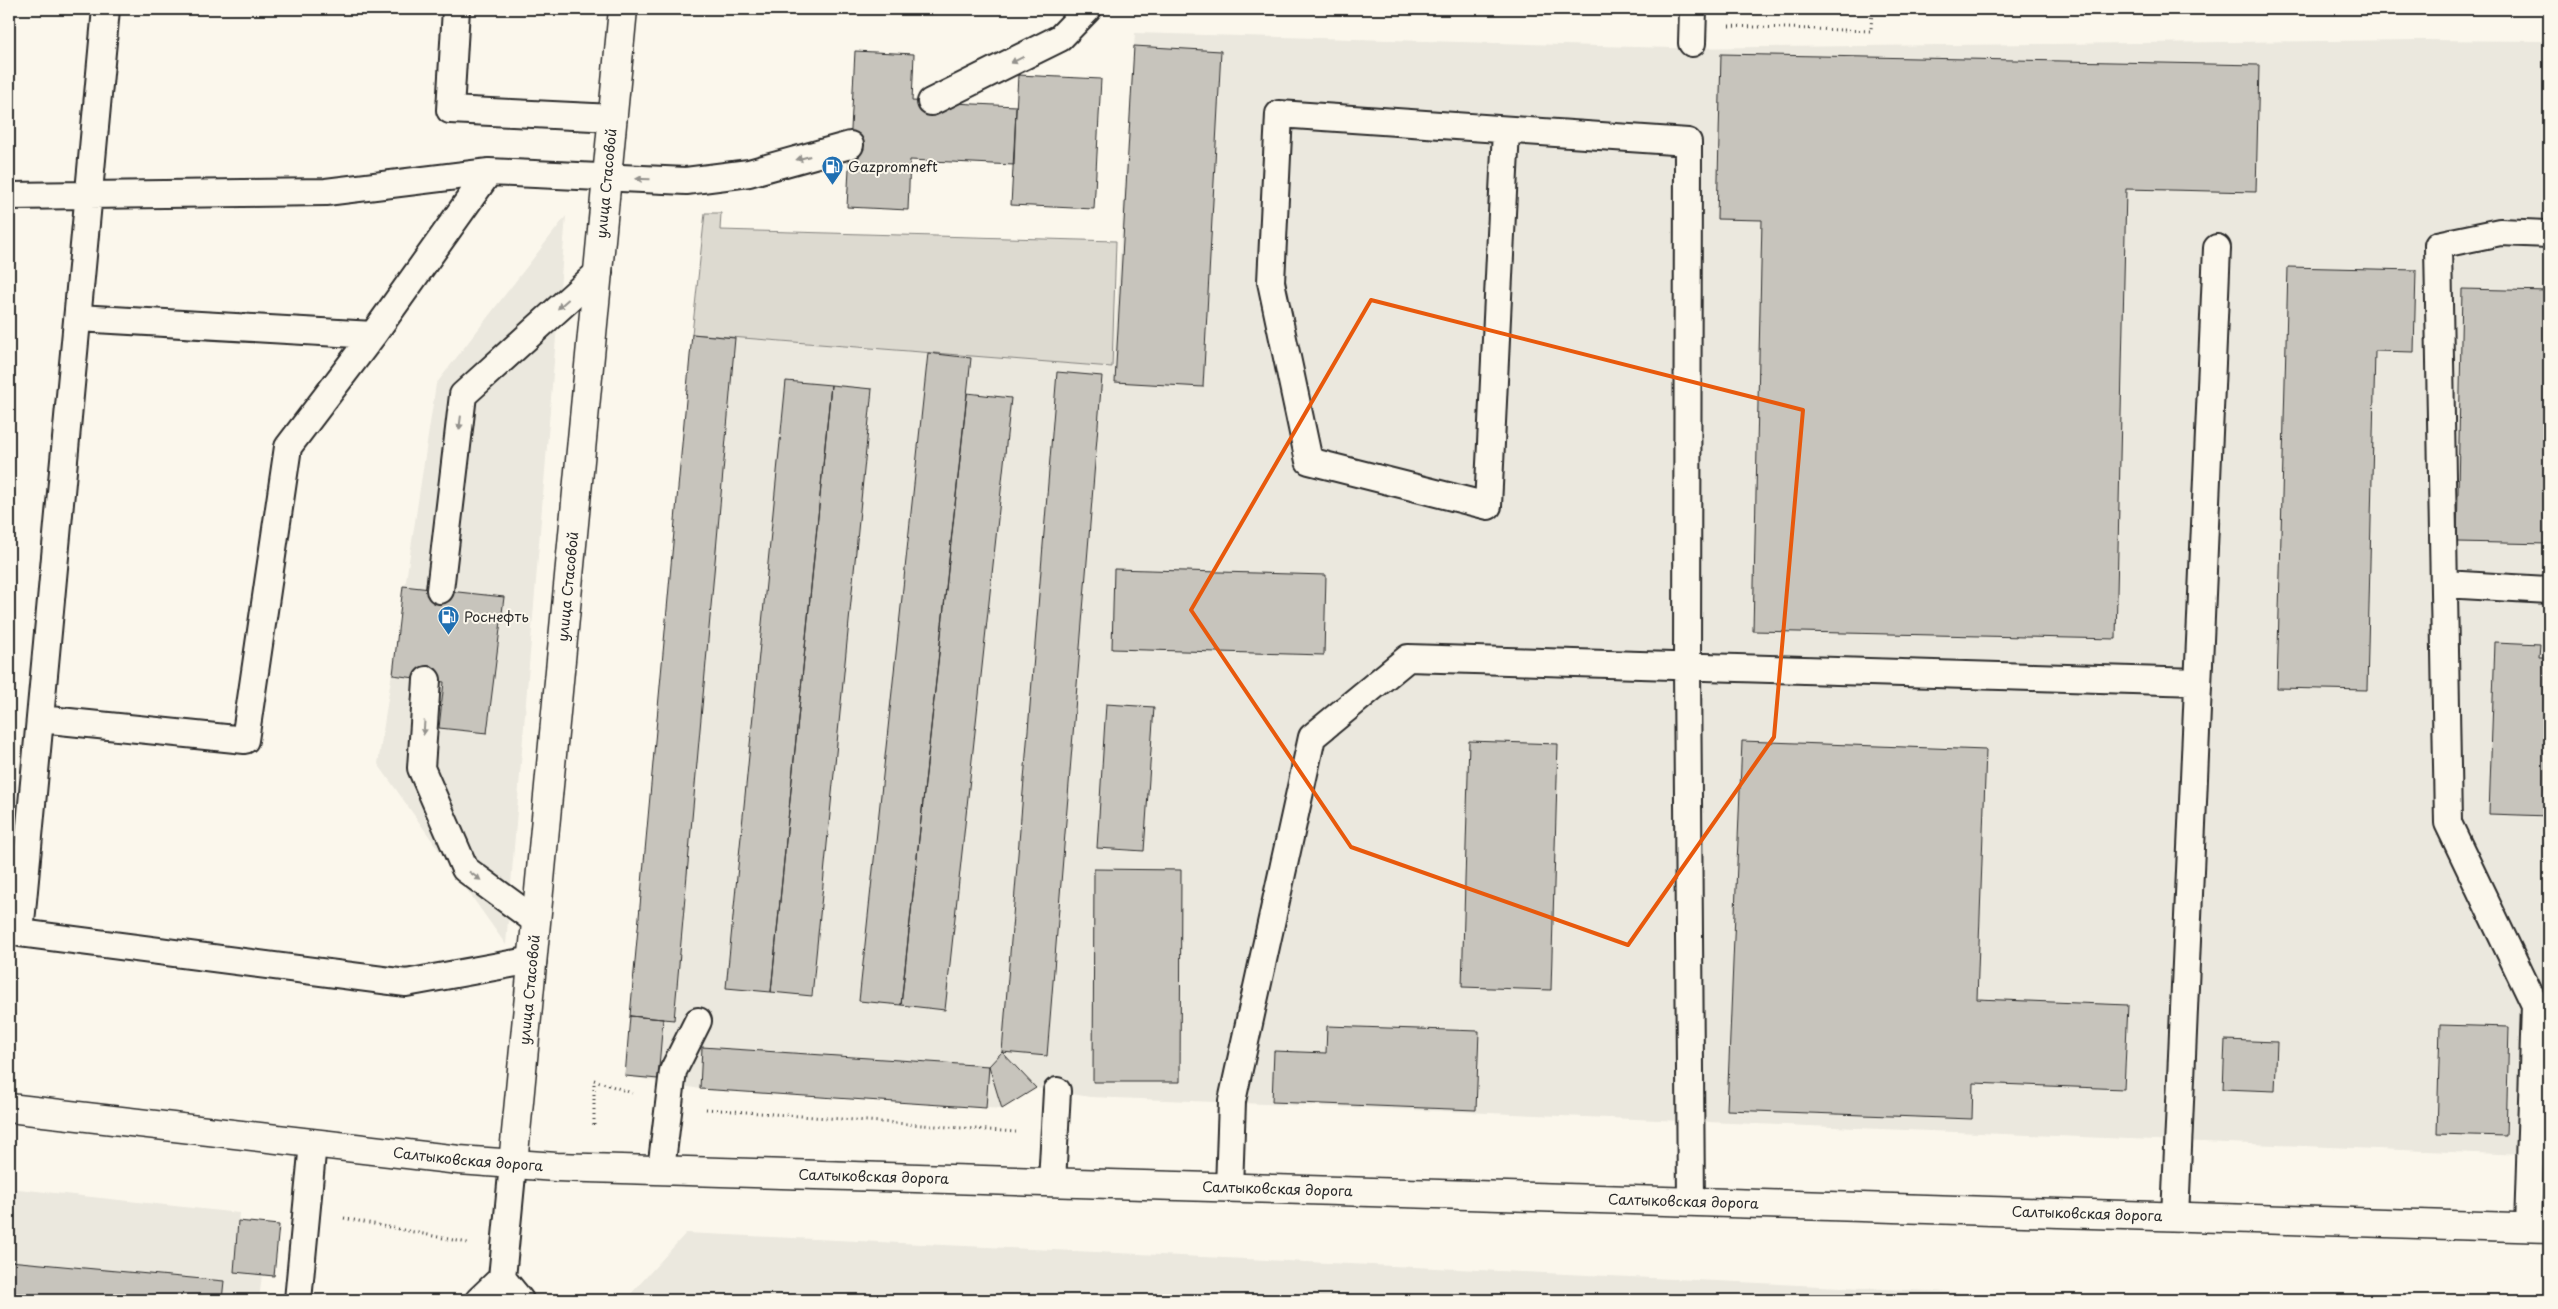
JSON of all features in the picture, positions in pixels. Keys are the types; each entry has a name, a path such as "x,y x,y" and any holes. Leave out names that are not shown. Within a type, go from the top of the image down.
{"street":[{"name":"улица Стасовой","path":"513,1164 623,9"},
{"name":"Салтыковская дорога","path":"9,1108 513,1164 2539,1228"}],"lane":[{"path":"106,9 20,933 406,983 533,960"},
{"path":"456,9 450,110 613,118"},
{"path":"931,102 1060,38 1088,9"},
{"path":"1506,130 1488,506 1309,461 1271,282 1279,114 1688,142 1687,667 1691,1202"},
{"path":"9,196 326,192 489,172 686,180 749,173 850,145"},
{"path":"40,719 245,740 288,447 373,335 489,172"},
{"path":"2539,1228 2542,1005 2448,823 2438,245 2500,232 2549,234"},
{"path":"2175,1217 2216,248"},
{"path":"440,590 463,395 599,272"},
{"path":"78,318 373,335"},
{"path":"2444,584 2549,590"},
{"path":"1229,1188 1232,1101 1312,737 1408,658 2198,682"},
{"path":"427,680 421,768 465,869 536,921"},
{"path":"661,1170 674,1071 698,1021"},
{"path":"1052,1182 1057,1091"},
{"path":"298,1300 313,1143"},
{"path":"501,1293 513,1164"},
{"path":"478,1300 501,1293 520,1300"}],"path":[{"path":"1692,25 1871,31 1872,9"},
{"path":"594,1125 594,1080 670,1106 1054,1135"},
{"path":"308,1210 505,1250"}],"highlighted area":[{"path":"1371,300 1803,410 1774,737 1628,945 1351,847 1191,610"}],"shaded area":[{"path":"1135,33 1672,48 2420,40 2549,41 2549,1156 1090,1097 1036,1088 1002,1109 700,1089 625,1076 692,334 1112,367"},
{"path":"705,213 721,213 720,230 1116,241 1112,367 692,334"},
{"path":"566,216 506,945 378,764 436,384"},
{"path":"9,1188 239,1213 234,1272 262,1275 259,1300 9,1300"},
{"path":"686,1233 2122,1300 629,1300 629,1296"}],"building":[{"path":"1134,46 1221,51 1203,387 1115,382"},
{"path":"855,51 914,54 912,101 1016,106 1014,165 910,160 908,210 847,207"},
{"path":"1721,54 2259,65 2256,192 2126,189 2116,639 1753,631 1762,220 1717,219"},
{"path":"1018,75 1101,79 1094,209 1011,205"},
{"path":"2288,267 2416,270 2414,352 2375,351 2367,690 2277,688"},
{"path":"2462,289 2549,291 2549,544 2457,542"},
{"path":"692,334 735,338 674,1020 630,1016"},
{"path":"928,353 971,358 901,1005 859,1001"},
{"path":"1057,372 1102,376 1047,1056 1002,1052"},
{"path":"786,381 831,385 771,992 726,988"},
{"path":"831,385 872,389 812,996 771,992"},
{"path":"967,393 1011,398 945,1010 901,1005"},
{"path":"1114,569 1326,575 1324,655 1112,649"},
{"name":"Роснефть","path":"403,586 504,597 487,733 439,728 444,682 393,675"},
{"path":"2495,642 2540,644 2539,657 2549,657 2549,816 2489,814"},
{"path":"1106,704 1154,707 1144,851 1097,848"},
{"path":"1469,741 1558,744 1551,990 1462,987"},
{"path":"1742,741 1986,750 1977,999 2128,1005 2124,1089 1973,1083 1972,1119 1727,1110"},
{"path":"1094,869 1181,870 1180,1082 1093,1082"},
{"path":"630,1016 663,1019 658,1079 625,1076"},
{"path":"2440,1025 2509,1027 2506,1136 2437,1134"},
{"path":"1327,1026 1479,1031 1476,1110 1272,1102 1274,1051 1326,1053"},
{"path":"2225,1040 2277,1042 2275,1091 2223,1089"},
{"path":"702,1047 989,1066 986,1108 700,1089"},
{"path":"1002,1052 1036,1088 1002,1109 989,1066"},
{"path":"238,1221 279,1225 274,1276 234,1272"},
{"path":"9,1261 224,1281 222,1300 9,1300"}],"place":[{"name":"Gazpromneft","path":"832,186"},
{"name":"Роснефть","path":"448,636"}]}
